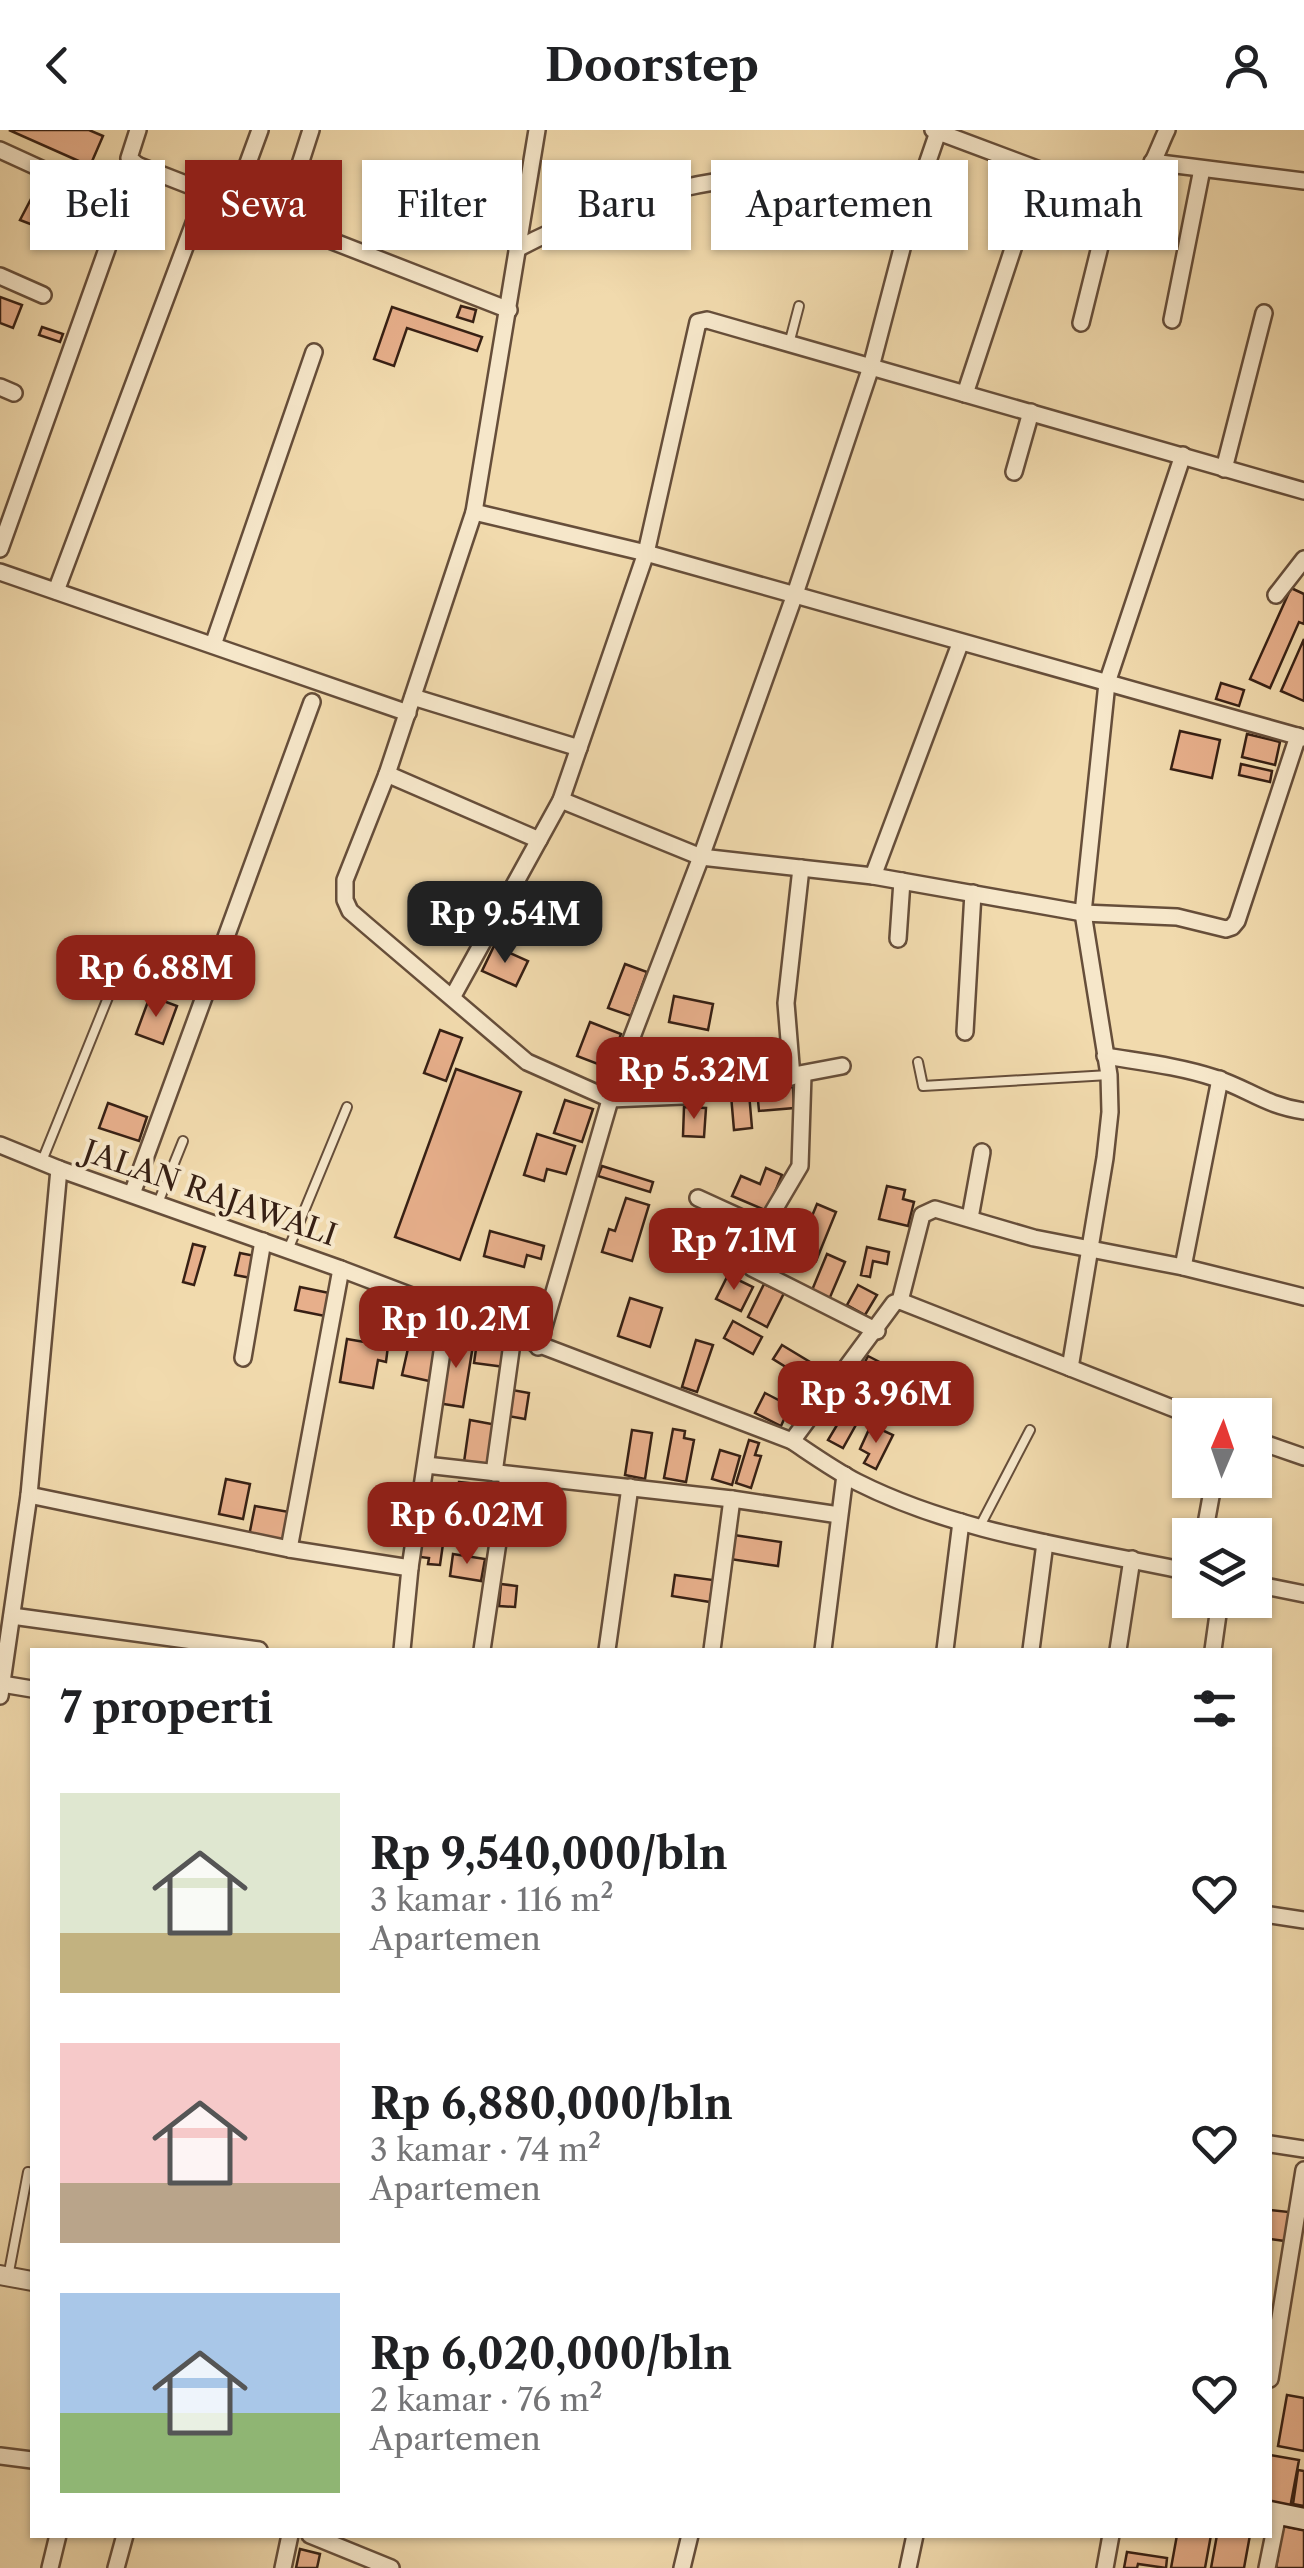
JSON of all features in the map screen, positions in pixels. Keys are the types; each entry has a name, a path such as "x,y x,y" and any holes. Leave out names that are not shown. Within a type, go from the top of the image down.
{"main road":[{"path":"1274,2513 1304,2519"}],"street":[{"path":"131,160 138,130"},
{"path":"249,160 260,130"},
{"path":"301,160 311,130"},
{"path":"522,219 537,130"},
{"path":"1153,160 1167,130"},
{"path":"927,160 936,131 1013,160"},
{"path":"0,150 30,164"},
{"path":"1178,166 1304,182"},
{"path":"1172,320 1202,169"},
{"path":"522,246 605,209 711,184"},
{"path":"342,244 510,310"},
{"path":"56,591 185,247"},
{"path":"0,549 107,250"},
{"path":"517,250 474,512 387,774 346,880 345,900 350,911 527,1062 610,1099 683,1096 842,1066"},
{"path":"538,1346 610,1099 794,597 871,367 902,250"},
{"path":"965,394 1013,250"},
{"path":"1082,323 1100,250"},
{"path":"0,276 43,295"},
{"path":"1224,469 1264,313"},
{"path":"453,996 561,800 646,554 698,322 707,320 1032,412 1303,494"},
{"path":"213,645 314,352"},
{"path":"1014,472 1032,412"},
{"path":"1070,1368 1105,1158 1109,1075 1084,913 1107,682 1183,455"},
{"path":"474,512 646,554 1301,737 1232,927 1226,929 1177,916 1084,913 873,876 701,857 561,800"},
{"path":"1276,595 1304,558"},
{"path":"0,572 213,645 410,705 579,748"},
{"path":"873,876 960,644"},
{"path":"132,1194 312,702"},
{"path":"387,774 539,840"},
{"path":"800,868 786,1004 798,1076 800,1166 761,1232 750,1260 752,1268 876,1331"},
{"path":"898,939 902,881"},
{"path":"965,1032 972,894"},
{"path":"1105,1056 1188,1070 1220,1080 1261,1101 1304,1110"},
{"path":"1182,1267 1220,1080"},
{"name":"JALAN RAJAWALI","path":"0,1145 341,1269 792,1441 844,1475 961,1522 1044,1544 1172,1568"},
{"path":"970,1218 982,1152"},
{"path":"30,1689 1,1690 28,1495 59,1169"},
{"path":"698,1198 758,1222 761,1232"},
{"path":"900,1301 922,1215 935,1208 1034,1238 1182,1267 1304,1297"},
{"path":"243,1358 263,1240"},
{"path":"289,1550 341,1269"},
{"path":"792,1441 894,1303 900,1301 1172,1408"},
{"path":"402,1648 410,1568 448,1311"},
{"path":"482,1648 513,1336"},
{"path":"1272,1446 1304,1458"},
{"path":"426,1466 732,1499 839,1515"},
{"path":"823,1648 844,1475"},
{"path":"607,1648 630,1487"},
{"path":"28,1495 289,1550 410,1568"},
{"path":"712,1648 732,1499"},
{"path":"946,1648 961,1522"},
{"path":"1030,1648 1044,1544"},
{"path":"1118,1648 1132,1560"},
{"path":"1272,1586 1303,1591"},
{"path":"12,1616 245,1648"},
{"path":"1213,1648 1217,1618"},
{"path":"1272,1916 1304,1920"},
{"path":"1272,2144 1304,2149"},
{"path":"1272,2367 1304,2170"},
{"path":"4,2276 30,2281"},
{"path":"0,2456 30,2460"},
{"path":"50,2568 57,2538"},
{"path":"116,2568 124,2538"},
{"path":"283,2568 289,2538"},
{"path":"317,2538 386,2567"},
{"path":"682,2568 689,2538"},
{"path":"908,2568 914,2538"},
{"path":"1106,2568 1111,2538"},
{"path":"1267,2568 1271,2538"}],"lane":[{"path":"789,344 799,306"},
{"path":"42,1161 111,990"},
{"path":"918,1062 923,1086 1109,1075"},
{"path":"288,1250 347,1107"},
{"path":"158,1203 184,1141"},
{"path":"980,1526 1030,1430"},
{"path":"4,2276 28,2172"}],"building":[{"path":"9,130 89,130 103,136 93,160 76,160"},
{"path":"30,201 30,224 20,220"},
{"path":"0,297 22,305 13,328 0,323"},
{"path":"461,306 476,310 473,322 457,317"},
{"path":"392,307 482,337 477,351 407,328 394,366 374,359"},
{"path":"42,327 63,334 60,342 39,335"},
{"path":"1291,588 1304,594 1304,624 1299,622 1270,688 1250,679"},
{"path":"1304,639 1304,701 1281,691"},
{"path":"1221,683 1244,690 1239,706 1216,699"},
{"path":"1180,731 1220,740 1212,778 1171,769"},
{"path":"1247,734 1280,742 1275,765 1242,757"},
{"path":"1241,764 1272,771 1270,782 1239,775"},
{"path":"494,946 528,961 516,986 482,971"},
{"path":"625,964 647,972 631,1016 608,1008"},
{"path":"150,996 177,1006 163,1044 136,1034"},
{"path":"674,996 713,1004 708,1030 669,1022"},
{"path":"590,1022 621,1034 615,1050 610,1047 603,1066 577,1056"},
{"path":"440,1030 462,1038 446,1081 424,1073"},
{"path":"456,1069 521,1092 460,1260 395,1237"},
{"path":"793,1087 794,1108 759,1111 757,1090"},
{"path":"749,1093 752,1128 734,1130 731,1095"},
{"path":"565,1100 593,1109 582,1142 554,1133"},
{"path":"108,1103 147,1117 139,1141 99,1128"},
{"path":"684,1107 706,1108 704,1137 683,1136"},
{"path":"537,1134 575,1146 566,1174 547,1169 544,1181 524,1175"},
{"path":"602,1166 653,1182 650,1192 598,1176"},
{"path":"766,1168 782,1175 767,1211 732,1196 741,1176 760,1184"},
{"path":"887,1186 905,1190 903,1199 914,1202 908,1226 879,1219"},
{"path":"626,1198 649,1205 632,1261 602,1252 609,1229 615,1231"},
{"path":"817,1204 836,1212 816,1261 768,1241 776,1221 805,1233"},
{"path":"723,1227 750,1238 745,1248 751,1250 745,1263 714,1250"},
{"path":"490,1231 544,1246 541,1259 527,1255 524,1267 484,1256"},
{"path":"193,1244 205,1247 194,1285 183,1282"},
{"path":"867,1247 889,1252 887,1264 873,1261 870,1277 861,1275"},
{"path":"240,1253 255,1256 251,1278 235,1275"},
{"path":"827,1254 845,1262 828,1302 810,1295"},
{"path":"728,1275 753,1287 741,1311 716,1299"},
{"path":"764,1284 784,1293 767,1327 748,1317"},
{"path":"858,1285 877,1295 865,1315 847,1305"},
{"path":"300,1287 334,1294 330,1317 295,1310"},
{"path":"630,1298 662,1308 650,1347 618,1336"},
{"path":"416,1313 443,1319 429,1381 402,1375"},
{"path":"733,1321 762,1337 753,1354 724,1338"},
{"path":"449,1334 474,1339 463,1407 437,1403"},
{"path":"347,1339 388,1346 386,1362 378,1360 373,1388 340,1382"},
{"path":"696,1340 713,1345 697,1392 682,1387"},
{"path":"477,1342 507,1346 505,1367 474,1363"},
{"path":"782,1345 810,1362 802,1377 773,1359"},
{"path":"868,1356 893,1369 885,1383 861,1370"},
{"path":"506,1389 529,1393 525,1419 502,1415"},
{"path":"765,1393 790,1406 781,1426 755,1413"},
{"path":"843,1415 857,1423 843,1448 828,1440"},
{"path":"470,1420 497,1425 490,1466 464,1462"},
{"path":"871,1425 893,1435 876,1469 864,1463 869,1454 860,1449"},
{"path":"673,1429 685,1431 684,1438 694,1440 686,1482 664,1478"},
{"path":"632,1430 652,1433 645,1479 625,1475"},
{"path":"749,1440 759,1443 755,1455 761,1456 751,1488 736,1483"},
{"path":"720,1450 740,1456 732,1485 712,1479"},
{"path":"226,1479 250,1484 243,1519 219,1514"},
{"path":"459,1482 489,1485 486,1519 456,1516"},
{"path":"255,1506 289,1512 283,1543 249,1536"},
{"path":"375,1509 405,1515 401,1533 371,1528"},
{"path":"524,1512 554,1517 550,1540 521,1536"},
{"path":"423,1534 444,1537 440,1565 428,1564 429,1558 420,1557"},
{"path":"734,1535 781,1542 778,1566 730,1559"},
{"path":"453,1554 485,1559 481,1581 450,1576"},
{"path":"675,1575 713,1580 710,1602 672,1596"},
{"path":"501,1584 517,1586 515,1607 499,1606"},
{"path":"1272,2210 1289,2212 1285,2241 1272,2239"},
{"path":"1287,2395 1304,2398 1304,2451 1278,2446"},
{"path":"1272,2455 1299,2460 1290,2508 1272,2504"},
{"path":"1298,2470 1304,2471 1304,2506 1293,2504"},
{"path":"1283,2526 1304,2530 1304,2568 1276,2568"},
{"path":"1176,2538 1210,2538 1205,2568 1171,2568"},
{"path":"1216,2538 1249,2538 1244,2568 1211,2568"},
{"path":"300,2549 320,2554 317,2568 296,2568"},
{"path":"1127,2552 1167,2558 1166,2568 1138,2564 1137,2568 1124,2568"}]}
